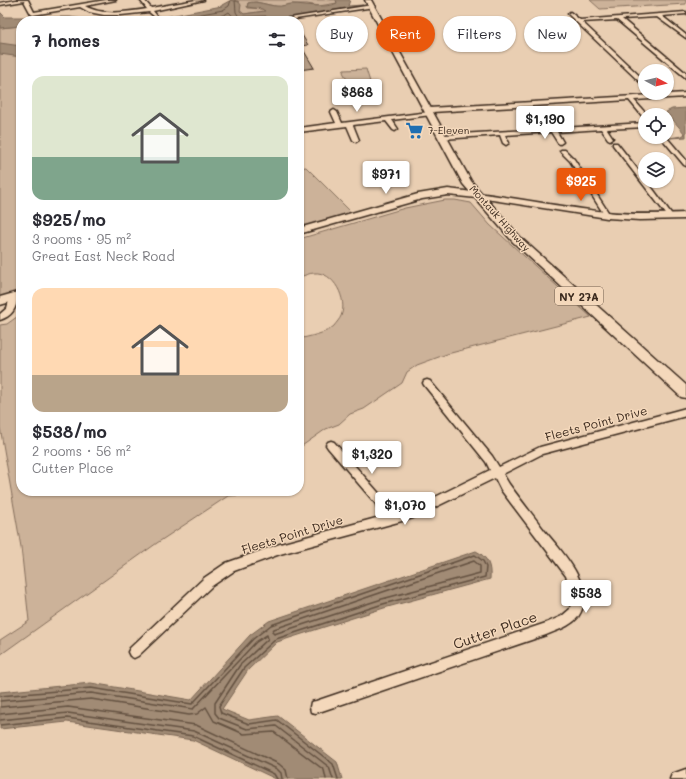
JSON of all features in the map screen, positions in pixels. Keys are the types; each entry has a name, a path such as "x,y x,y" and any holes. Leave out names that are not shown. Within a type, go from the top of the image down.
{"main road":[{"name":"Montauk Highway","path":"370,3 467,182 476,195 516,240 686,393"},
{"path":"304,230 421,196 448,192 608,215 686,216"},
{"path":"0,301 16,296"}],"street":[{"path":"0,4 25,0 33,14 114,0"},
{"path":"142,0 155,16"},
{"path":"81,6 90,11 105,13 150,9 202,0"},
{"path":"304,17 338,12 370,3"},
{"path":"570,12 574,16"},
{"path":"581,21 686,13"},
{"path":"658,15 686,37"},
{"path":"618,18 686,76"},
{"path":"581,23 638,77"},
{"path":"679,32 686,32"},
{"path":"674,95 686,95"},
{"path":"304,129 430,112 638,97"},
{"path":"630,98 638,108"},
{"path":"334,112 340,125"},
{"path":"388,119 395,128"},
{"path":"349,123 356,140"},
{"path":"443,137 638,124"},
{"path":"602,127 610,138"},
{"path":"553,130 560,142"},
{"path":"502,134 506,143"},
{"path":"615,144 671,217"},
{"path":"669,144 686,164"},
{"path":"563,151 572,160 608,215"},
{"path":"0,317 8,314 16,298"},
{"name":"Cutter Place","path":"316,707 546,629 569,618 578,604 577,587 570,572 505,487 489,460 427,383"},
{"name":"Fleets Point Drive","path":"134,652 208,582 230,567 280,549 413,513 540,451 686,412"},
{"path":"331,446 380,502 386,520"},
{"path":"677,779 686,776"}],"shaded area":[{"path":"231,0 336,0 337,3 319,6 292,4 279,7 256,2 248,3 248,8 262,9 265,11 244,14 240,11 238,1"},
{"path":"590,0 686,0 686,4 600,9"},
{"path":"16,26 16,296 0,301 0,28"},
{"path":"366,69 370,82 349,84 343,72 344,70"},
{"path":"304,167 306,167 355,216 304,230"},
{"path":"445,200 471,203 490,225 591,317 447,354 417,365 407,372 402,383 364,409 350,414 339,424 326,429 304,444 304,338 326,331 334,326 341,316 343,302 338,288 328,277 314,273 304,275 304,238 405,208"},
{"path":"16,318 16,496 228,496 157,543 0,655 0,640 29,621 21,547 0,427 0,325 7,324"}],"water":[{"path":"231,0 239,2 241,5 240,11 244,14 265,11 262,9 247,7 248,3 251,2 279,6 292,4 327,6 337,3 336,0 350,0 348,6 363,5 304,16 170,16 222,5"},
{"path":"0,12 5,17 16,17 16,26 0,28"},
{"path":"0,43 16,45 16,56 0,54"},
{"path":"686,108 686,137 674,138 685,134 674,121 674,109"},
{"path":"476,551 480,553 488,562 490,579 384,608 277,642 248,670 222,709 249,720 278,716 337,762 342,779 276,779 193,740 67,722 0,729 0,692 91,683 191,700 250,635 269,621"}],"building":[{"path":"304,38 308,45 304,46"},
{"path":"304,51 314,68 304,69"}],"place":[{"name":"7-Eleven","path":"415,130"}]}
